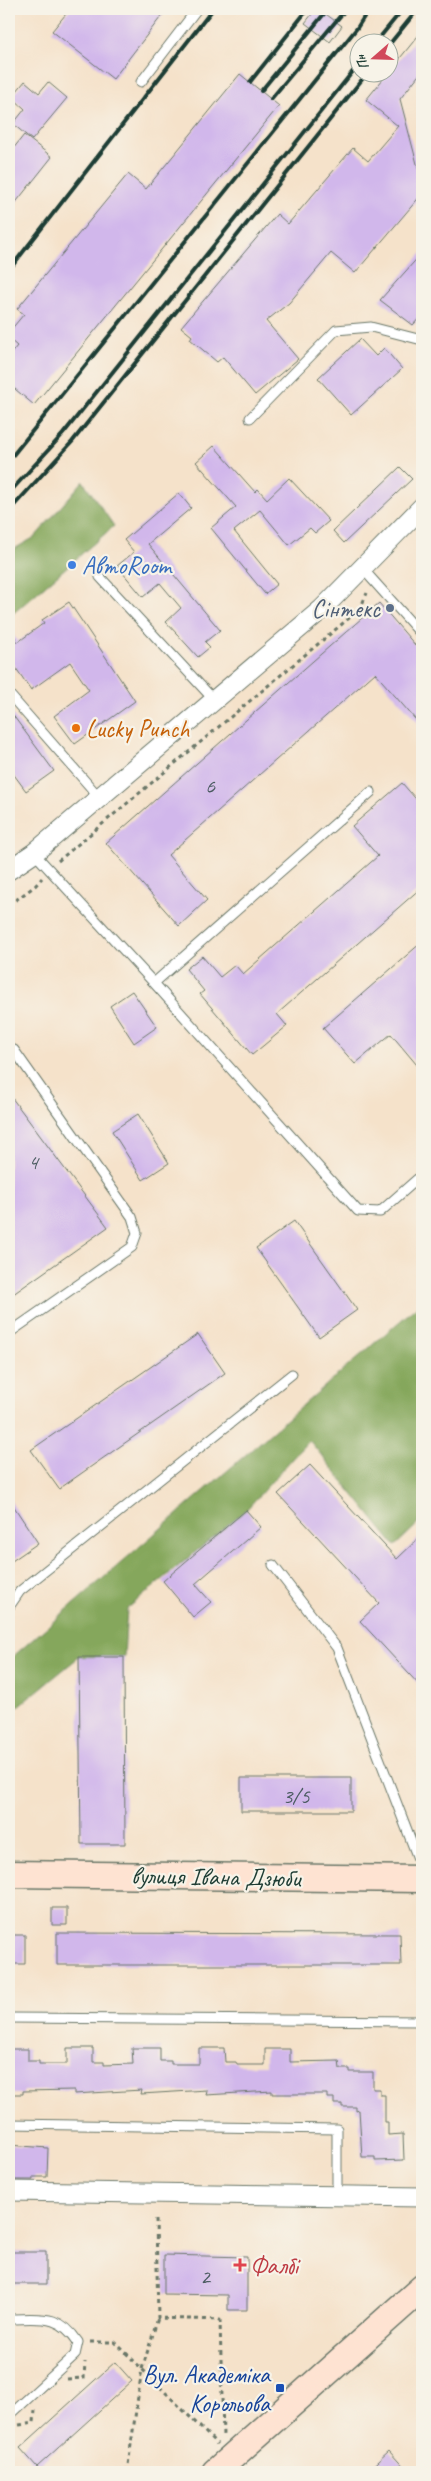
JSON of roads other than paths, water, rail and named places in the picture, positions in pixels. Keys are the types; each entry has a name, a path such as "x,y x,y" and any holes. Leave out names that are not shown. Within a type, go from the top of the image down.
{"main road":[{"name":"вулиця Івана Дзюби","path":"9,1874 422,1880"},
{"path":"219,2461 422,2288"}],"street":[{"path":"9,870 34,853 322,609 367,574 422,507"},
{"path":"9,2191 422,2196"}],"lane":[{"path":"141,82 197,9"},
{"path":"250,418 336,330 371,327 422,340"},
{"path":"367,574 422,635"},
{"path":"100,577 214,700"},
{"path":"9,694 99,797"},
{"path":"154,983 372,792"},
{"path":"34,853 154,983 358,1211 380,1212 422,1174"},
{"path":"9,1049 14,1050 132,1216 137,1233 132,1246 9,1333"},
{"path":"9,1607 20,1591 292,1374"},
{"path":"272,1564 337,1648 422,1869"},
{"path":"9,2018 422,2021"},
{"path":"9,2124 338,2129 337,2195"},
{"path":"9,2319 53,2319 70,2331 78,2342 75,2356 9,2416"}],"railway":[{"path":"9,270 213,9"},
{"path":"250,82 308,9"},
{"path":"261,91 328,9"},
{"path":"271,99 346,9"},
{"path":"9,460 357,28 369,9"},
{"path":"384,32 403,9"},
{"path":"398,34 418,9"},
{"path":"9,493 63,434 348,78"},
{"path":"9,511 72,442 360,82"}],"place":[{"name":"АвтоRoom","path":"72,565"},
{"name":"Сінтекс","path":"390,608"},
{"name":"Lucky Punch","path":"76,728"},
{"name":"Фалбі","path":"240,2265"},
{"name":"Вул. Академіка Корольова","path":"280,2388"}]}
